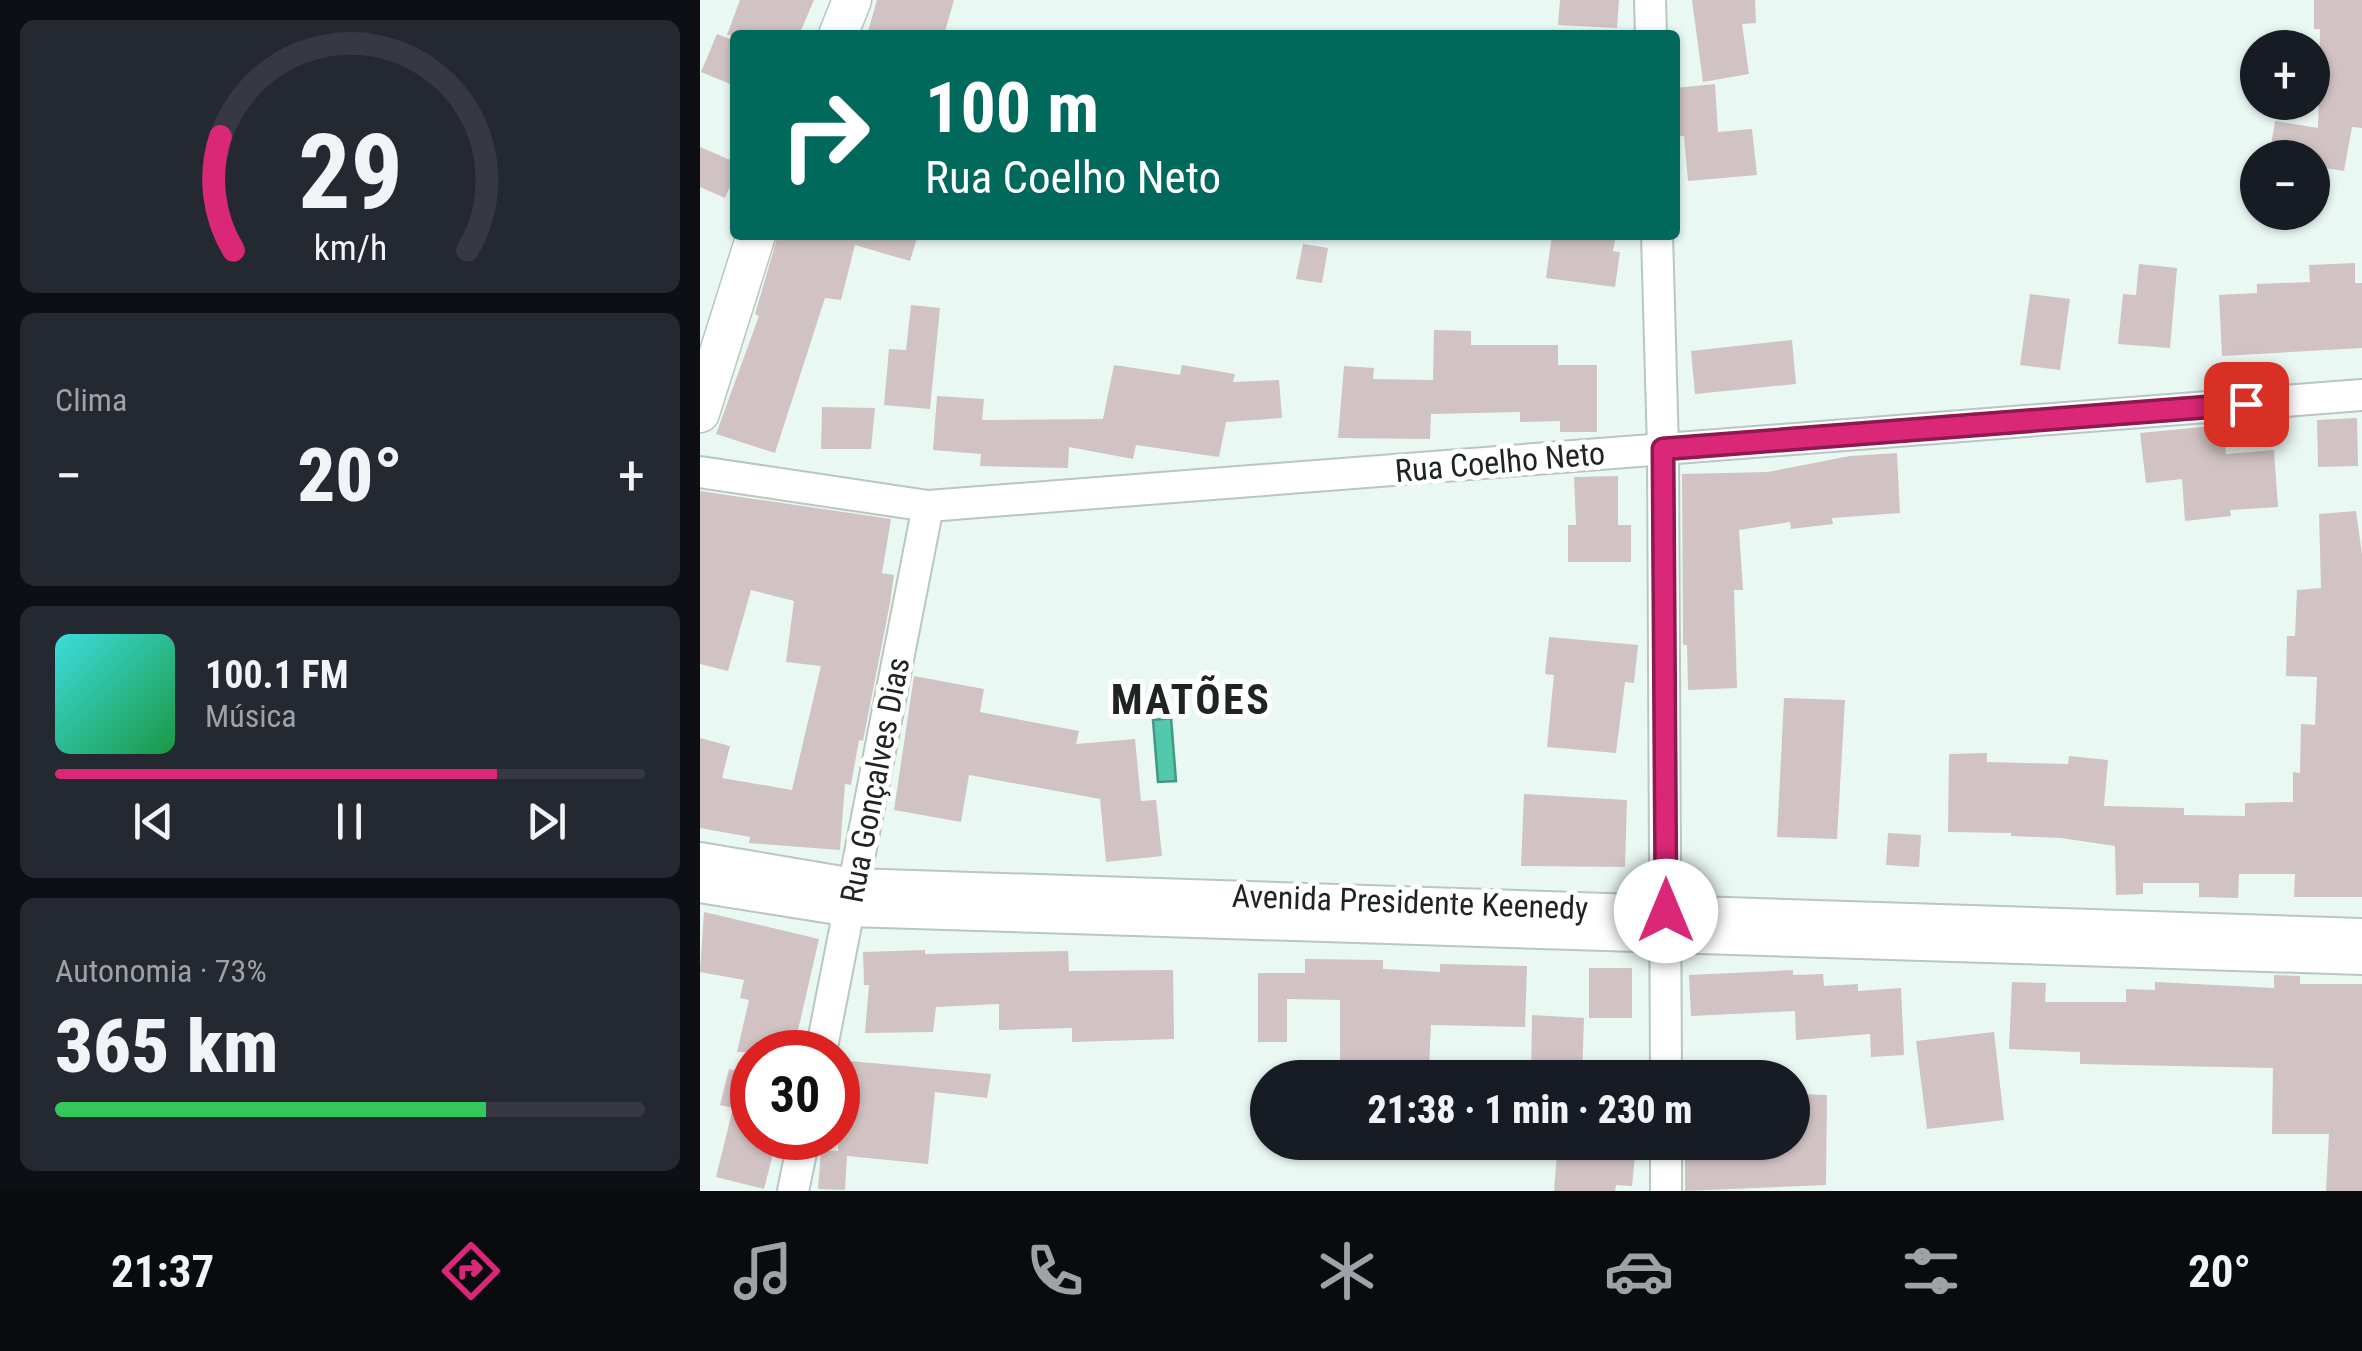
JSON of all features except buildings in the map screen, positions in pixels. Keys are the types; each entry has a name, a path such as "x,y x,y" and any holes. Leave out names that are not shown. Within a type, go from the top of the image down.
{"street":[{"path":"840,30 852,0"},
{"path":"1650,0 1651,30"},
{"path":"700,334 750,240"},
{"path":"700,412 752,240"},
{"path":"1657,240 1663,449 1666,1060"},
{"name":"Rua Coelho Neto","path":"700,472 928,506 2362,394"},
{"name":"Rua Gonçalves Dias","path":"825,1030 928,506"},
{"name":"Avenida Presidente Keenedy","path":"700,858 852,898"},
{"name":"Avenida Presidente Keenedy","path":"700,887 852,898 1666,924 2362,934"},
{"name":"Avenida Presidente Keenedy","path":"1666,924 2362,959"},
{"path":"793,1191 799,1160"},
{"path":"1666,1160 1666,1191"}],"shaded area":[{"path":"1171,718 1176,781 1158,782 1153,720"}],"district":[{"name":"MATÕES","path":"1191,699"}],"route":[{"path":"1666,911 1663,449 2246,404"}]}
